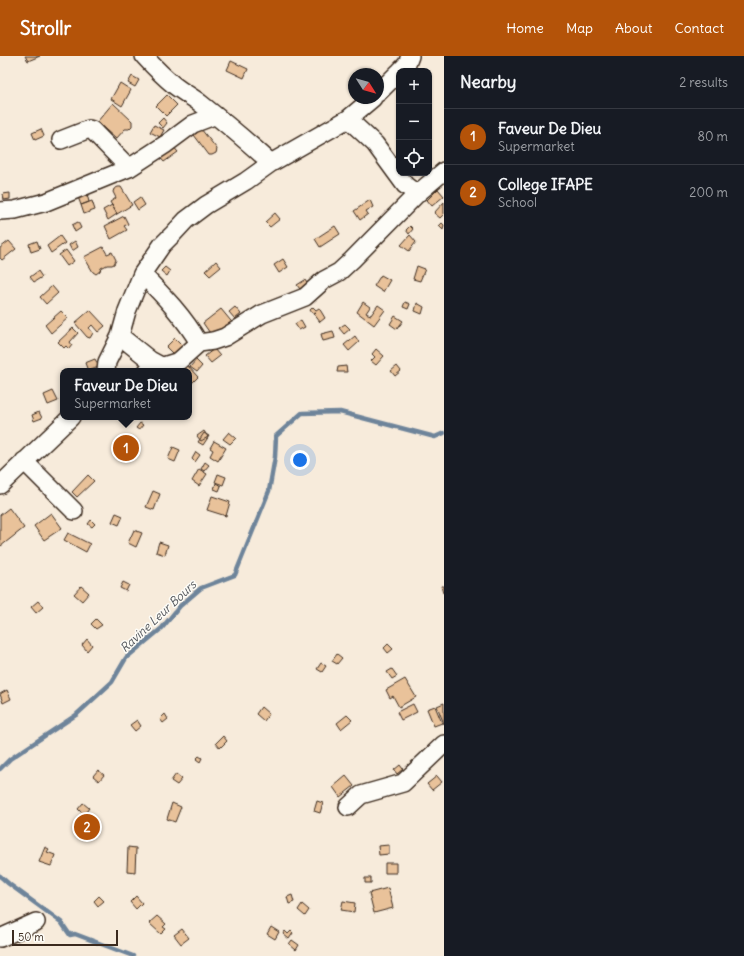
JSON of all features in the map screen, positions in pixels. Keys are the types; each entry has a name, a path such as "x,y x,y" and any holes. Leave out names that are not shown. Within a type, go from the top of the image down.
{"street":[{"path":"144,56 176,87 200,103 214,116 234,130 271,163"},
{"path":"404,68 410,56"},
{"path":"384,87 396,76"},
{"path":"106,368 107,362 120,336 126,311 142,274 162,245 186,220 206,205 246,181 271,163 348,119 366,104"},
{"path":"0,211 15,210 46,202 129,168 193,124 214,116"},
{"path":"348,119 375,144 405,186 416,194"},
{"path":"60,140 89,129 92,130 129,168"},
{"path":"157,368 179,361 199,343 225,338 262,314 305,297 324,280 339,272 416,194 444,171"},
{"path":"142,274 177,312 199,343"},
{"path":"120,336 150,360 154,368"},
{"path":"0,485 68,420"},
{"path":"24,461 74,511"},
{"path":"348,807 361,795 403,783 444,744"},
{"path":"0,938 36,922"}],"building":[{"path":"25,56 40,56 28,61"},
{"path":"231,61 248,69 244,78 227,70"},
{"path":"132,76 139,80 135,87 128,83"},
{"path":"120,83 131,90 122,106 111,99"},
{"path":"167,95 177,105 166,116 156,106"},
{"path":"113,103 132,121 132,126 129,129 125,129 116,139 97,122"},
{"path":"163,118 167,123 163,128 158,123"},
{"path":"154,125 164,130 160,137 150,132"},
{"path":"41,129 44,136 35,140 32,133"},
{"path":"201,129 217,149 216,153 209,155 194,135"},
{"path":"172,145 178,152 164,162 158,155"},
{"path":"121,187 132,205 117,214 110,202 116,198 113,192 114,189"},
{"path":"438,189 444,196 432,206 427,200"},
{"path":"10,193 10,199 4,200 3,194"},
{"path":"87,194 89,202 81,205 78,197"},
{"path":"140,197 145,205 138,210 133,202"},
{"path":"370,200 373,207 366,211 368,214 360,220 354,211"},
{"path":"92,201 95,210 84,214 81,205"},
{"path":"444,202 444,214 440,218 434,213"},
{"path":"112,205 117,214 108,220 103,210"},
{"path":"275,213 280,219 270,227 265,222"},
{"path":"124,216 128,224 124,226 127,230 111,239 105,226"},
{"path":"78,222 81,228 75,232 72,225"},
{"path":"442,223 444,225 443,230 439,226"},
{"path":"335,226 340,234 320,247 315,239"},
{"path":"410,226 413,229 409,234 406,230"},
{"path":"410,235 416,242 409,251 401,245"},
{"path":"60,236 65,243 51,253 47,246"},
{"path":"9,241 16,249 2,260 0,258 0,248"},
{"path":"37,241 40,249 31,252 29,244"},
{"path":"75,241 78,247 72,251 69,245"},
{"path":"103,247 107,254 112,252 116,260 114,264 101,268 96,274 93,272 84,257"},
{"path":"66,250 74,261 67,266 59,255"},
{"path":"283,259 288,267 279,273 274,265"},
{"path":"216,261 221,267 210,276 205,271"},
{"path":"417,266 425,269 420,281 413,279"},
{"path":"165,267 170,271 167,276 161,271"},
{"path":"38,271 42,277 34,282 30,277"},
{"path":"381,275 390,280 383,292 374,286"},
{"path":"305,280 310,288 302,292 297,285"},
{"path":"52,286 58,293 46,304 40,297"},
{"path":"363,302 370,307 366,313 368,314 371,315 378,305 385,310 374,325 357,312"},
{"path":"405,302 410,304 408,309 403,307"},
{"path":"417,303 424,307 422,314 415,311"},
{"path":"235,307 241,314 235,319 229,312"},
{"path":"313,307 316,310 319,308 325,318 320,322 314,314 316,312 312,313 310,310"},
{"path":"221,309 235,326 214,339 203,323"},
{"path":"90,310 105,326 98,332 92,325 89,328 93,333 90,338 87,337 75,323"},
{"path":"61,311 68,318 51,333 45,325"},
{"path":"395,316 403,321 397,329 390,324"},
{"path":"301,320 305,327 299,330 295,324"},
{"path":"345,324 350,329 344,334 339,328"},
{"path":"73,328 78,333 70,342 72,345 69,349 66,346 64,348 58,342"},
{"path":"333,331 335,338 323,341 321,334"},
{"path":"355,336 359,342 349,351 344,345"},
{"path":"175,338 183,346 174,355 166,347"},
{"path":"214,349 220,356 211,363 205,356"},
{"path":"376,349 384,356 376,365 371,361 375,357 372,354"},
{"path":"95,359 99,367 87,368 85,363"},
{"path":"196,360 202,366 197,372 190,367"},
{"path":"346,366 347,372 337,372 338,367"},
{"path":"397,366 401,371 395,376 391,371"},
{"path":"192,370 198,377 192,383"},
{"path":"53,391 58,401 48,405 44,395"},
{"path":"39,412 42,418 34,421 32,415"},
{"path":"140,423 143,425 139,430 136,428"},
{"path":"204,431 208,437 201,441 197,436"},
{"path":"229,432 236,438 230,444 223,439"},
{"path":"204,433 209,436 203,445 198,442"},
{"path":"214,441 226,448 218,461 210,456 213,450 210,448"},
{"path":"126,443 133,447 128,455 121,451"},
{"path":"173,447 180,450 175,462 168,459"},
{"path":"196,452 200,455 195,462 192,459"},
{"path":"205,462 209,465 204,471 201,469"},
{"path":"199,469 207,474 199,486 192,481"},
{"path":"218,474 226,477 223,485 215,482"},
{"path":"88,475 94,481 77,497 72,492"},
{"path":"216,483 221,486 219,491 214,489"},
{"path":"153,491 160,494 154,510 146,507"},
{"path":"212,496 230,502 226,516 207,510"},
{"path":"9,508 24,528 1,546 0,515"},
{"path":"51,513 62,528 44,540 34,526"},
{"path":"116,513 123,516 119,525 112,522"},
{"path":"91,520 95,524 92,527 88,524"},
{"path":"134,530 142,533 136,547 128,543"},
{"path":"68,533 90,544 86,552 64,540"},
{"path":"159,542 168,545 165,555 156,552"},
{"path":"123,582 129,585 126,591 120,588"},
{"path":"81,586 89,593 82,601 74,594"},
{"path":"441,586 444,586 444,593 443,593"},
{"path":"38,601 43,607 36,613 31,607"},
{"path":"96,619 102,625 96,629 91,624"},
{"path":"87,639 92,645 87,651 82,645"},
{"path":"388,644 393,649 388,653 384,648"},
{"path":"337,654 342,658 337,664 332,661"},
{"path":"321,663 326,666 322,672 317,669"},
{"path":"392,669 397,676 392,679 387,672"},
{"path":"405,679 416,697 399,707 393,696 390,698 386,690"},
{"path":"7,690 11,699 3,703 0,694"},
{"path":"444,703 444,724 437,706"},
{"path":"413,704 417,712 401,720 397,712"},
{"path":"435,706 442,723 434,726 427,709"},
{"path":"261,707 269,714 264,721 256,714"},
{"path":"165,714 168,719 163,723 160,719"},
{"path":"347,715 352,720 341,729 337,723"},
{"path":"137,720 141,726 135,731 130,725"},
{"path":"223,736 227,741 220,748 216,743"},
{"path":"199,756 202,758 200,762 196,759"},
{"path":"400,765 403,769 397,774 394,770"},
{"path":"98,770 104,775 99,781 93,776"},
{"path":"176,774 182,779 177,785 171,781"},
{"path":"346,776 354,786 340,797 333,787"},
{"path":"437,776 442,782 432,790 427,784"},
{"path":"317,801 323,803 320,813 314,811"},
{"path":"83,803 89,808 84,815 78,809"},
{"path":"172,803 181,807 175,822 167,819"},
{"path":"389,845 389,854 379,855 378,846"},
{"path":"45,847 49,849 47,852 55,855 51,866 39,862"},
{"path":"128,847 136,848 135,872 127,871"},
{"path":"385,863 396,863 396,873 385,873"},
{"path":"365,878 371,878 371,883 365,883"},
{"path":"388,888 393,908 374,913 369,893"},
{"path":"292,895 294,902 289,904 287,897"},
{"path":"99,896 104,901 98,906 94,901"},
{"path":"136,896 142,903 136,909 130,902"},
{"path":"343,901 355,903 354,912 341,910"},
{"path":"302,904 309,910 305,916 298,910"},
{"path":"157,916 166,924 163,927 166,929 161,934 149,923"},
{"path":"271,927 279,932 275,939 267,934"},
{"path":"182,929 189,938 181,944 174,935"},
{"path":"285,931 288,934 291,931 293,933 289,939 283,934"},
{"path":"292,940 299,945 296,950 289,944"}],"waterway":[{"name":"Ravine Leur Bours","path":"0,769 10,759 76,715 112,682 126,658 162,628 180,606 201,588 235,575 269,491 275,457 276,436 302,413 340,412 435,437 444,433"},
{"name":"Ravine Leur Bours","path":"0,876 61,922 70,935 75,934 133,956"}],"place":[{"name":"Faveur De Dieu","path":"126,448"},
{"name":"College IFAPE","path":"87,827"}]}
